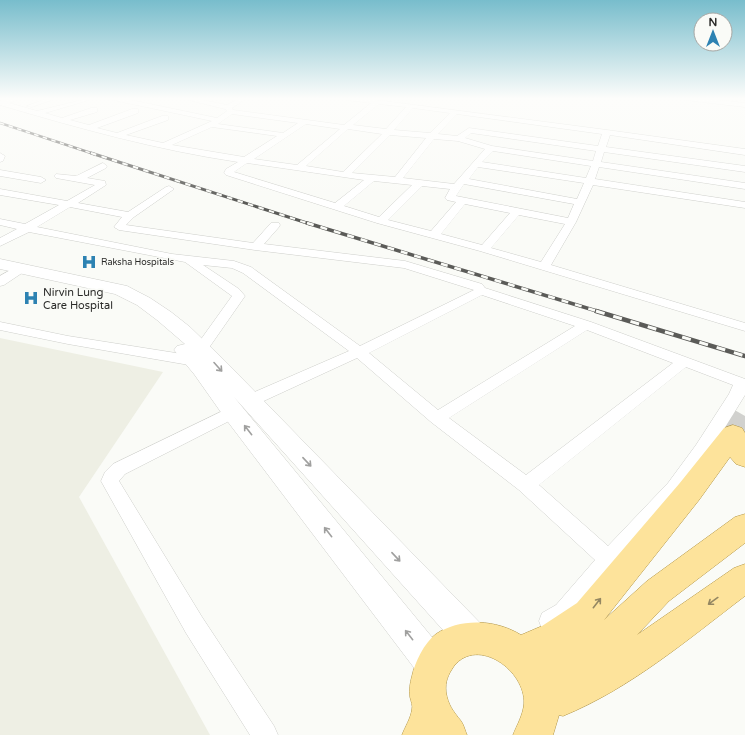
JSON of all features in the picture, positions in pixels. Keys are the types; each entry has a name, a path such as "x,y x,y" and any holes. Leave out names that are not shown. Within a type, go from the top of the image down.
{"main road":[{"path":"6,272 87,290 123,302 198,355 241,406 433,665"},
{"path":"241,406 472,638"},
{"path":"518,654 554,638 589,614 689,492 733,434 741,454 745,457"},
{"path":"539,713 573,679 605,643 658,591 745,526"},
{"path":"539,713 618,669 745,578"},
{"path":"434,726 428,694 428,679 433,665 448,646 472,638 485,638 497,641 518,654 544,660 583,652 605,643"},
{"path":"518,654 534,674 539,713"}],"street":[{"path":"107,132 164,146 345,175 419,183 460,184 579,202"},
{"path":"118,135 125,132"},
{"path":"164,146 193,132"},
{"path":"266,132 284,136"},
{"path":"290,132 231,168 229,173 381,221 484,249 745,327"},
{"path":"299,168 340,132"},
{"path":"345,175 388,132"},
{"path":"391,132 459,139 491,148 745,186"},
{"path":"397,180 436,132"},
{"path":"459,139 466,132"},
{"path":"487,132 745,169"},
{"path":"544,267 570,222 589,183 607,132"},
{"path":"609,132 745,152"},
{"path":"491,148 483,154 450,198 570,222"},
{"path":"476,164 589,183 745,205"},
{"path":"77,179 103,166"},
{"path":"0,173 41,180"},
{"path":"0,243 28,228 102,183 59,176"},
{"path":"337,207 372,178"},
{"path":"381,221 419,183"},
{"path":"169,189 130,215 119,226 255,247 406,265 478,287 481,291 586,325 742,383 737,396 675,488 609,559 564,612 518,654"},
{"path":"0,192 130,215"},
{"path":"433,236 462,200"},
{"path":"484,249 516,211"},
{"path":"0,222 187,259 234,265 247,270 359,352 437,418 526,485 609,559"},
{"path":"255,247 275,225"},
{"path":"0,326 68,340 198,355 239,296 187,259"},
{"path":"265,735 194,625 110,481 111,477 119,470 241,406 359,352 481,291"},
{"path":"437,418 586,325"},
{"path":"526,485 683,362"}],"shaded area":[{"path":"0,338 163,372 79,497 210,735 0,735"}],"tunnel":[{"path":"741,423 745,416"},
{"path":"733,434 741,422"}],"railway":[{"path":"28,132 94,154"},
{"path":"91,153 310,224"},
{"path":"307,223 600,312"},
{"path":"596,311 745,356"}],"place":[{"name":"Raksha Hospitals","path":"89,262"},
{"name":"Nirvin Lung Care Hospital","path":"31,298"}]}
